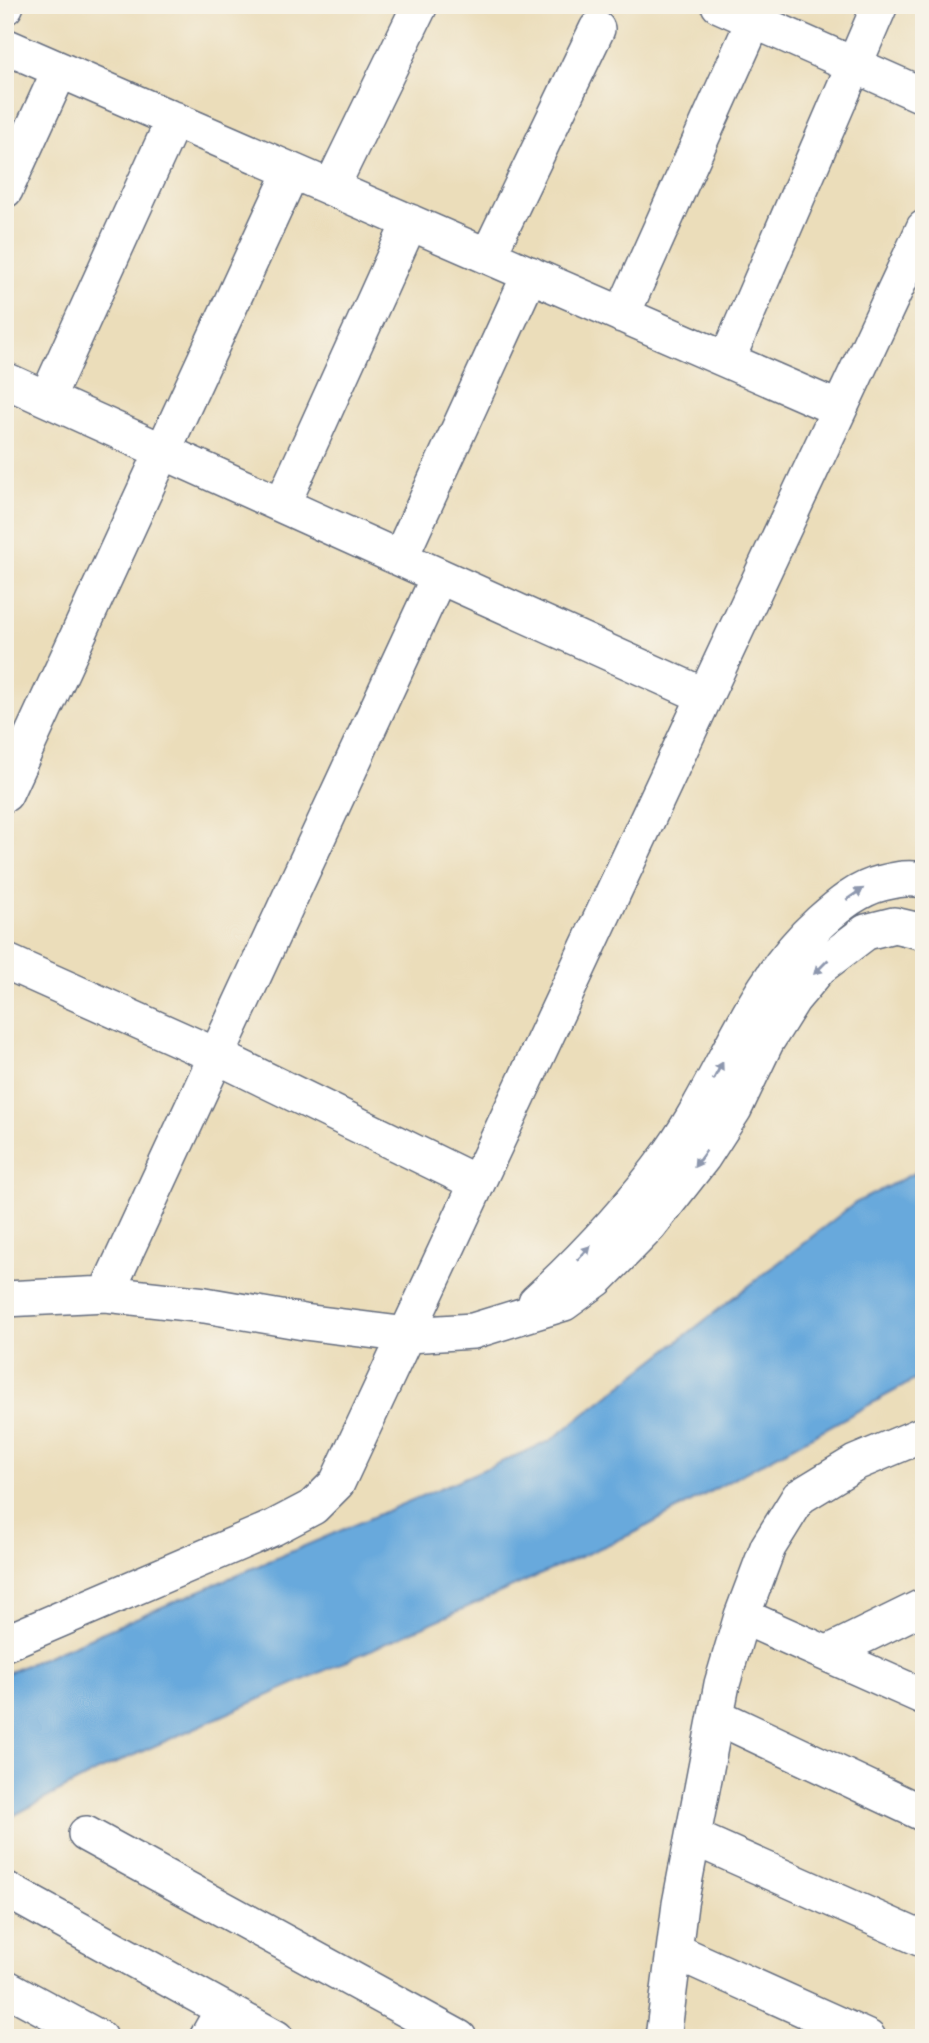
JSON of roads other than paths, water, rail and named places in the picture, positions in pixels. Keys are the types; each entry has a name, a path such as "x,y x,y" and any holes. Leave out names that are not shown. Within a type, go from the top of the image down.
{"street":[{"path":"331,188 420,5"},
{"path":"719,5 758,14 855,65 924,96"},
{"path":"727,360 880,5"},
{"path":"622,314 758,14"},
{"path":"488,256 597,29"},
{"path":"5,47 839,409"},
{"path":"5,190 60,70"},
{"path":"47,398 174,120"},
{"path":"5,794 292,171"},
{"path":"282,505 410,222"},
{"path":"5,1643 273,1528 313,1507 337,1483 924,228"},
{"path":"400,558 530,274"},
{"path":"5,380 705,696"},
{"path":"106,1294 439,576"},
{"path":"517,1318 551,1288 634,1199 671,1151 758,995 793,946 834,909 864,888 894,880 918,878 924,881"},
{"path":"5,1299 106,1294 205,1304 304,1322 408,1335 473,1331 564,1303 597,1279 649,1226 703,1157 734,1109 780,1020 820,967 866,932 894,925 924,932"},
{"path":"5,961 217,1056 477,1183"},
{"path":"663,2038 680,1904 695,1838 722,1684 742,1616 768,1547 799,1497 855,1463 924,1434"},
{"path":"828,1653 924,1606"},
{"path":"742,1616 924,1697"},
{"path":"716,1716 924,1814"},
{"path":"86,1834 459,2038"},
{"path":"695,1838 924,1940"},
{"path":"5,1889 215,2024 276,2038"},
{"path":"676,1951 867,2038"},
{"path":"5,1987 99,2038"}],"water":[{"path":"924,1168 924,1375 636,1532 96,1772 5,1820 5,1674 550,1441 855,1203"}]}
